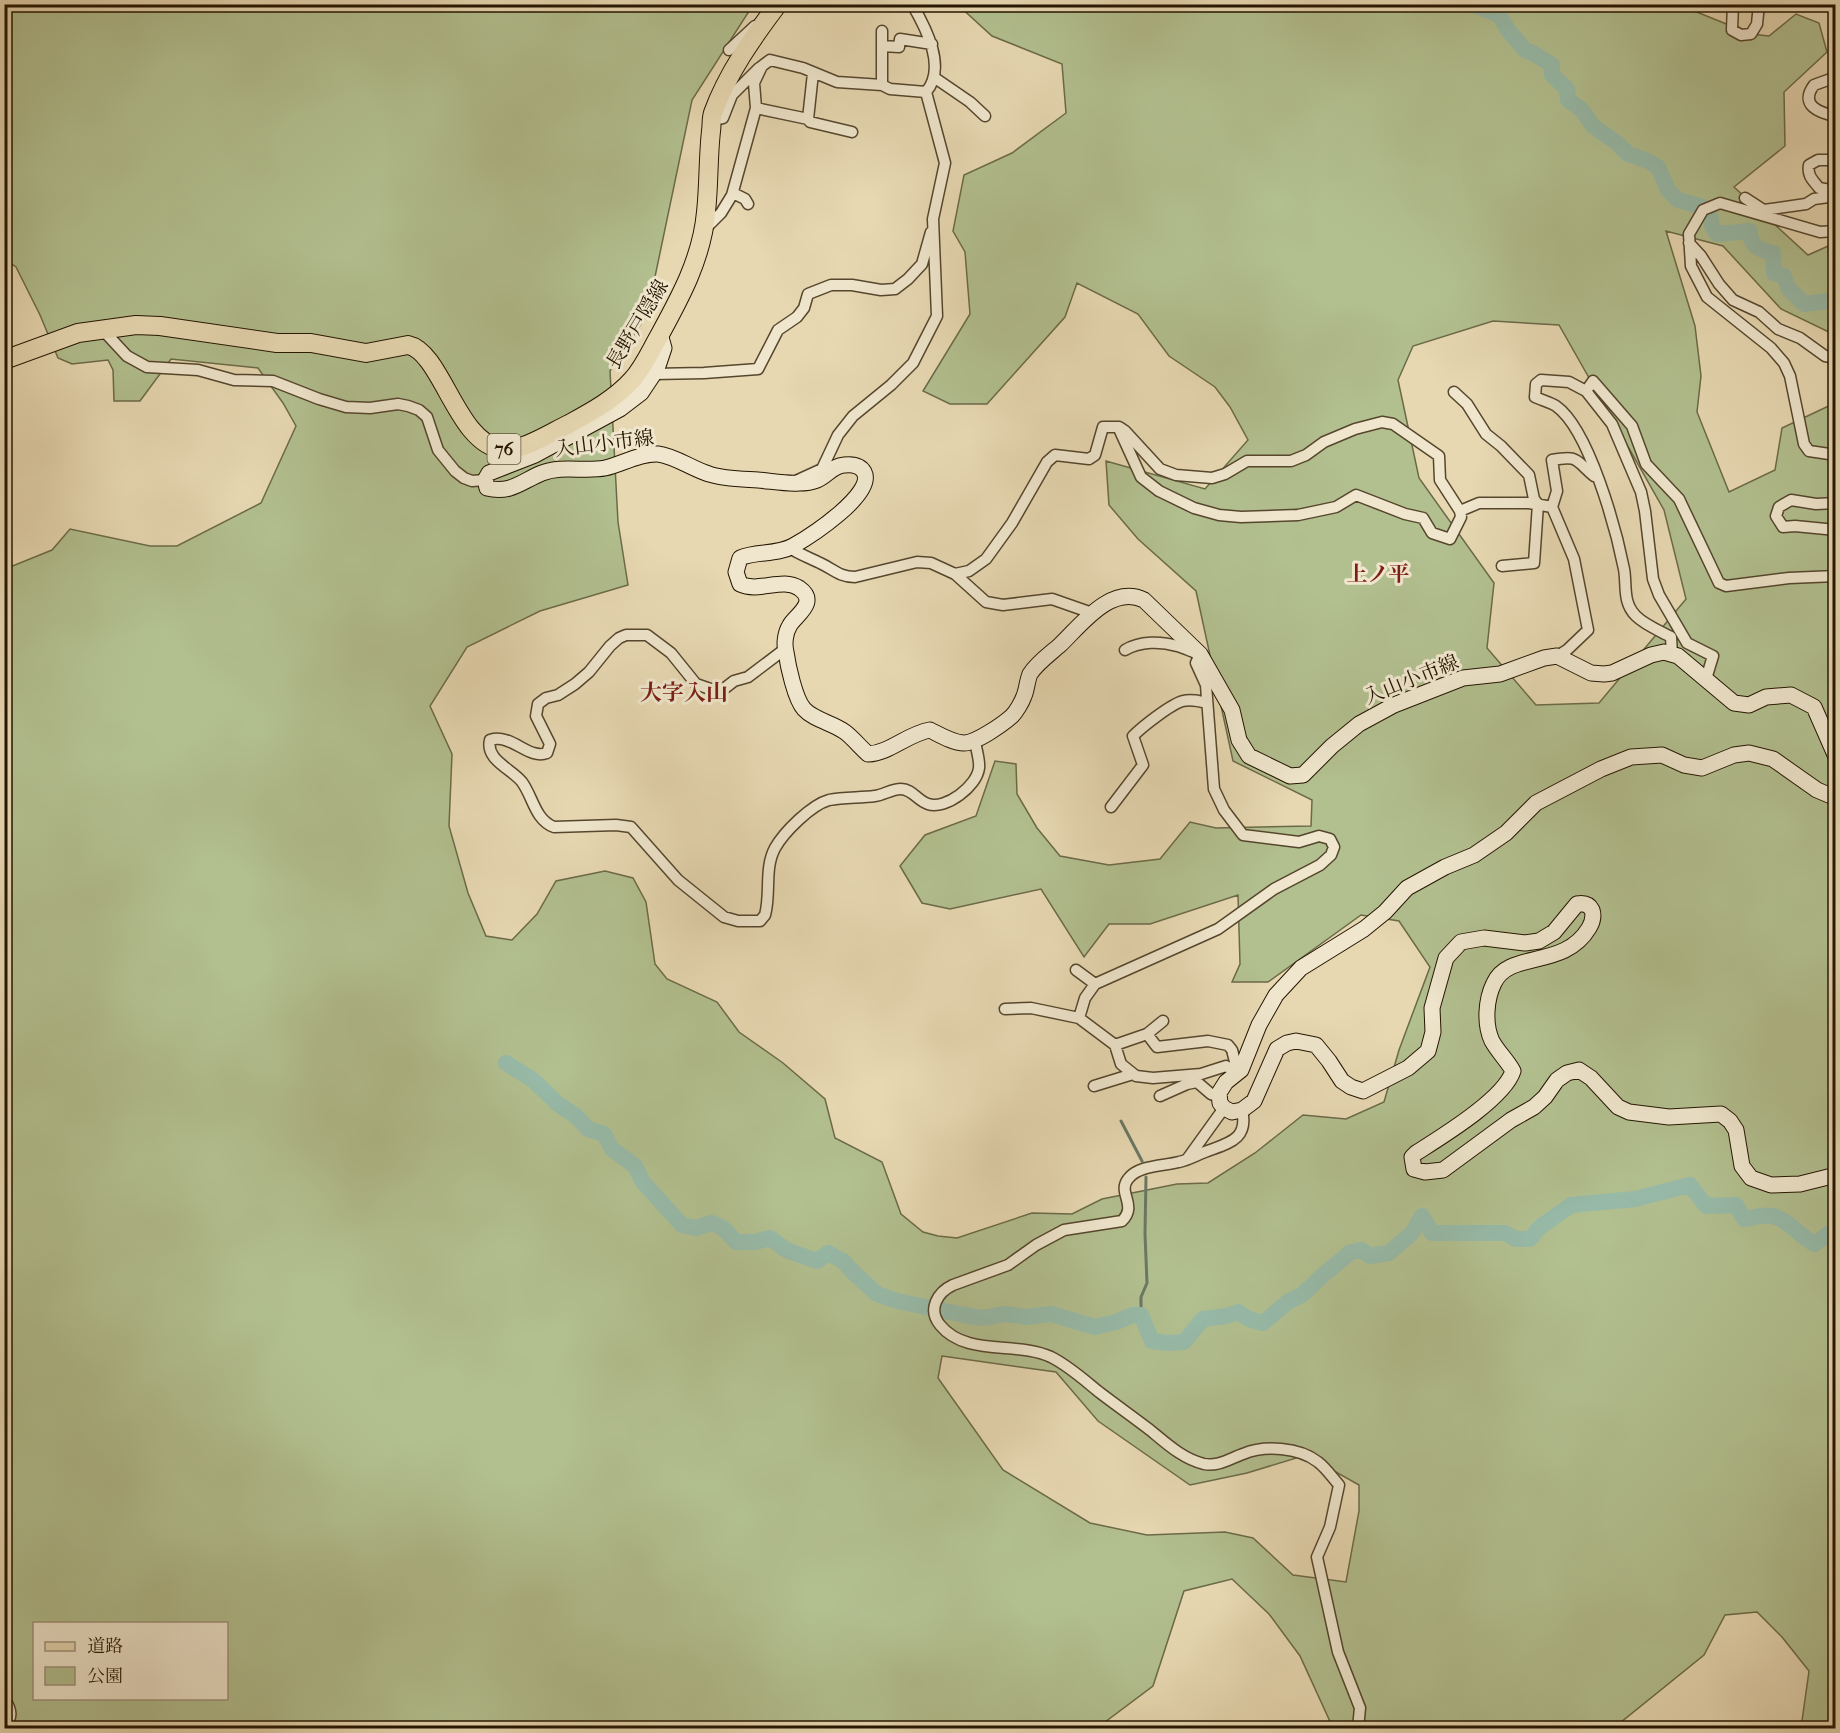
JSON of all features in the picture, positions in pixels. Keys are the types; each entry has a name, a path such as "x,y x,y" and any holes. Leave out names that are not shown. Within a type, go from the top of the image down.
{"main road":[{"name":"長野戸隠線","path":"4,360 78,333 101,328 148,325 277,343 311,343 366,353 403,345 413,346 425,356 470,428 487,444 503,449 524,446 579,419 610,399 636,376 687,282 704,230 712,115 725,87 762,25 778,4"},
{"name":"入山小市線","path":"660,334 664,348 654,374 641,393 620,409 535,455 489,473 485,480 487,488 497,490 520,485 542,473 558,469 605,468 658,454 710,475 739,480 797,483 818,480 831,469 843,465 857,465 863,470 866,478 863,491 836,516 790,548 740,558 736,572 740,584 747,587 786,584 798,588 804,594 807,601 805,610 791,623 786,635 785,649 793,685 804,709 844,731 868,754 880,754 905,739 930,730 955,742 966,743 981,738 1013,715 1024,697 1030,674 1092,613 1112,601 1129,596 1144,600 1200,654 1232,710 1239,740 1249,756 1290,776 1303,775 1332,746 1359,724 1394,705 1463,678 1500,674 1544,658 1557,656"},
{"path":"1557,656 1591,673 1604,674 1612,673 1651,655 1664,652 1678,656 1734,703 1749,705 1766,697 1791,695 1814,707 1836,757"},
{"path":"1836,798 1817,790 1773,759 1749,753 1734,755 1702,768 1684,765 1662,755 1631,757 1601,769 1536,803 1506,833 1474,855 1445,867 1407,888 1385,912 1364,929 1301,968 1276,995 1259,1025 1241,1070 1226,1082 1219,1093 1222,1102 1232,1112 1242,1110 1254,1101 1277,1049 1296,1041 1316,1046 1342,1081 1351,1088 1363,1091 1408,1068 1428,1051 1433,1032 1432,1008 1446,958 1461,942 1484,938 1525,943 1539,941 1554,932 1576,903 1582,903 1588,905 1592,910 1593,917 1584,935 1571,948 1557,955 1510,966 1498,975 1493,984 1487,1008 1487,1025 1493,1041 1513,1071 1510,1078 1494,1095 1450,1132 1416,1153 1412,1157 1414,1169 1425,1172 1443,1170 1511,1120 1534,1107 1545,1097 1557,1080 1567,1073 1579,1070 1591,1078 1618,1107 1629,1112 1669,1117 1721,1114 1736,1130 1742,1166 1750,1178 1771,1185 1800,1184 1836,1175"}],"street":[{"path":"912,4 932,44 934,78 926,92"},
{"path":"1733,4 1732,30 1741,35 1751,34 1757,24 1759,4"},
{"path":"729,50 753,27 762,25"},
{"path":"882,31 882,85"},
{"path":"882,46 899,47 900,39 932,44"},
{"path":"712,120 723,118 732,95 754,71 770,60 778,60 837,82 882,85 890,89 926,92"},
{"path":"704,230 721,213 733,193 756,108 754,83 762,66"},
{"path":"808,119 813,74"},
{"path":"1836,77 1814,85 1810,95 1817,112 1836,116"},
{"path":"934,78 970,102 985,116"},
{"path":"654,374 758,369 778,330 797,317 804,308 808,294 831,285 852,285 880,290 894,289 908,279 922,264 945,164 926,92"},
{"path":"756,108 808,119 810,122 852,132"},
{"path":"1836,160 1818,160 1809,165 1808,169 1808,174 1819,188 1836,191"},
{"path":"733,193 745,199 748,204"},
{"path":"1764,210 1806,204 1814,199 1836,196"},
{"path":"1745,198 1776,218"},
{"path":"1836,231 1820,232 1720,203 1702,210 1689,234 1691,266 1707,297 1772,348 1784,363 1790,376 1806,448 1809,451 1836,455"},
{"path":"797,483 798,479 822,469 838,435 853,416 891,386 913,363 937,316 933,219"},
{"path":"1689,243 1733,300 1760,312 1779,329 1800,339 1825,356 1836,358"},
{"path":"101,328 127,356 147,367 198,370 234,380 273,381 346,407 370,408 398,404 419,410 427,417 438,450 454,471 472,481 485,480"},
{"path":"1671,655 1671,637 1635,615 1624,594 1624,571 1589,454 1579,434 1556,406 1535,397 1536,384 1541,380 1569,382 1586,391 1612,424 1641,492 1653,579 1659,596 1687,643 1713,656 1706,679"},
{"path":"1586,391 1593,381 1632,426 1646,464 1679,499 1719,583 1726,586 1789,578 1836,576"},
{"path":"1454,392 1467,404 1486,434 1529,475 1534,499 1538,504 1534,563 1502,566"},
{"path":"955,574 969,571 986,559 1012,523 1047,462 1055,455 1089,459 1095,454 1103,427 1119,428 1125,431 1160,469 1176,475 1212,478 1225,474 1248,461 1291,461 1324,442 1355,429 1382,422 1392,424 1438,456 1440,480 1460,511 1461,517 1450,539 1432,533 1423,518 1405,514 1356,495 1336,507 1298,515 1241,517 1219,515 1194,508 1159,491 1142,477 1119,428"},
{"path":"1557,656 1567,650 1588,630 1574,559 1552,507 1557,490 1551,460 1569,457 1586,466 1592,475 1597,477"},
{"path":"1836,503 1816,504 1791,500 1779,507 1776,516 1783,527 1836,530"},
{"path":"1460,511 1479,502 1538,504 1552,507"},
{"path":"790,548 846,577 855,577 917,562 931,563 955,574 981,599 994,604 1052,599 1092,613"},
{"path":"785,649 748,677 734,681 725,688 713,690 696,684 671,653 653,639 643,634 626,635 610,646 582,679 563,692 546,698 538,704 536,716 548,738 550,749 547,753 536,754 511,741 498,738 490,740 489,748 495,758 522,782 545,823 554,827 616,825 632,827 693,894 724,917 754,922 760,921 765,915 773,852 811,809 831,800 878,796 898,789 911,792 926,804 933,806 947,802 960,796 971,784 979,769 975,741"},
{"path":"1079,1018 1085,998 1095,984 1218,929 1274,889 1320,865 1331,855 1334,847 1330,839 1319,836 1299,842 1243,835 1224,810 1214,789 1206,685 1196,663 1200,654 1177,646 1147,643 1134,644 1125,650"},
{"path":"1111,807 1143,765 1133,736 1142,727 1182,701 1194,700 1207,703"},
{"path":"1076,970 1095,984"},
{"path":"1005,1009 1031,1008 1079,1018 1115,1045 1121,1064 1133,1074 1153,1078 1192,1075 1226,1066 1238,1073"},
{"path":"1115,1045 1147,1034 1163,1021"},
{"path":"1147,1034 1157,1047 1208,1041 1228,1045 1232,1050 1238,1073"},
{"path":"1095,1086 1133,1074"},
{"path":"1160,1096 1186,1084 1197,1082 1222,1102 1188,1159"},
{"path":"1242,1110 1244,1127 1237,1138 1188,1159 1143,1169 1128,1178 1124,1189 1129,1205 1128,1215 1122,1221 1064,1230 1036,1245 1008,1265 945,1289 936,1299 934,1313 941,1327 957,1338 988,1346 1039,1352 1071,1368 1177,1452 1190,1459 1206,1464 1216,1464 1251,1450 1284,1450 1310,1456 1324,1467 1339,1485 1330,1527 1317,1557 1338,1652 1359,1708 1358,1728"},
{"path":"4,1698 11,1708 11,1719 4,1728"}],"green space":[{"path":"1677,4 1751,34 1769,36 1796,14 1819,23 1827,52 1784,92 1785,146 1734,187 1808,255 1835,243 1835,335 1781,309 1723,246 1666,231 1695,326 1701,376 1697,412 1729,492 1775,470 1782,428 1835,403 1835,1728 1801,1728 1809,1671 1782,1637 1757,1612 1725,1615 1704,1655 1620,1723 1619,1728 1333,1728 1300,1656 1269,1614 1232,1579 1184,1591 1153,1686 1097,1728 5,1728 5,569 52,550 70,529 150,546 177,546 261,503 296,426 258,368 171,359 140,401 114,401 113,370 108,360 72,364 58,358 16,267 5,259 5,5 753,5 692,100 647,315 610,371 618,522 628,585 540,611 467,647 430,706 452,754 449,826 468,893 486,936 512,940 537,914 556,881 605,871 633,878 646,902 655,964 667,979 717,1002 739,1032 783,1063 825,1099 835,1138 882,1162 901,1214 923,1232 938,1236 957,1238 1032,1213 1072,1214 1102,1199 1177,1184 1208,1183 1255,1153 1303,1115 1346,1119 1384,1102 1399,1050 1430,967 1399,921 1361,915 1268,982 1232,982 1240,964 1238,895 1150,924 1109,924 1084,957 1041,889 950,909 922,903 900,866 925,835 976,816 995,761 1016,764 1017,794 1037,828 1060,856 1109,865 1160,859 1190,822 1216,828 1311,826 1312,800 1233,761 1196,591 1138,539 1109,505 1106,461 1205,489 1248,440 1230,407 1215,387 1169,356 1138,314 1077,283 1065,317 987,404 950,404 923,391 970,314 965,252 953,231 964,175 1012,153 1066,113 1062,64 992,36 958,5","holes":["1493,321 1559,325 1664,510 1686,599 1599,703 1536,705 1487,648 1494,583 1419,478 1398,380 1413,346","942,1356 1056,1372 1098,1421 1190,1485 1247,1473 1306,1455 1359,1485 1359,1511 1346,1582 1293,1575 1253,1538 1225,1532 1147,1535 1090,1523 1003,1470 938,1378"]}],"waterway":[{"path":"1472,4 1499,15 1525,50 1552,65 1552,75 1567,89 1568,100 1581,109 1593,126 1628,154 1658,167 1668,190 1678,200 1700,206 1710,214 1712,226 1717,234 1750,231 1750,236 1756,246 1773,253 1774,273 1784,276 1788,288 1804,304 1836,300"},
{"path":"506,1063 533,1080 588,1129 604,1134 612,1149 635,1166 643,1182 682,1225 695,1228 712,1223 723,1228 736,1242 755,1242 770,1238 786,1250 817,1261 828,1253 843,1261 877,1294 897,1301 982,1318 1005,1314 1027,1317 1051,1314 1095,1327 1133,1315 1141,1315 1152,1341 1167,1343 1184,1342 1203,1319 1238,1312 1249,1319 1263,1323 1289,1301 1302,1295 1351,1252 1361,1250 1370,1256 1389,1253 1412,1233 1422,1216 1432,1233 1505,1233 1516,1239 1530,1239 1540,1227 1571,1205 1635,1199 1690,1185 1706,1206 1736,1205 1744,1219 1765,1215 1778,1218 1815,1244 1829,1233 1836,1233"},
{"path":"1121,1121 1142,1161"},
{"path":"1141,1315 1141,1297 1147,1283 1146,1177"}],"district":[{"name":"上ノ平","path":"1378,574"},
{"name":"大字入山","path":"684,692"}]}
